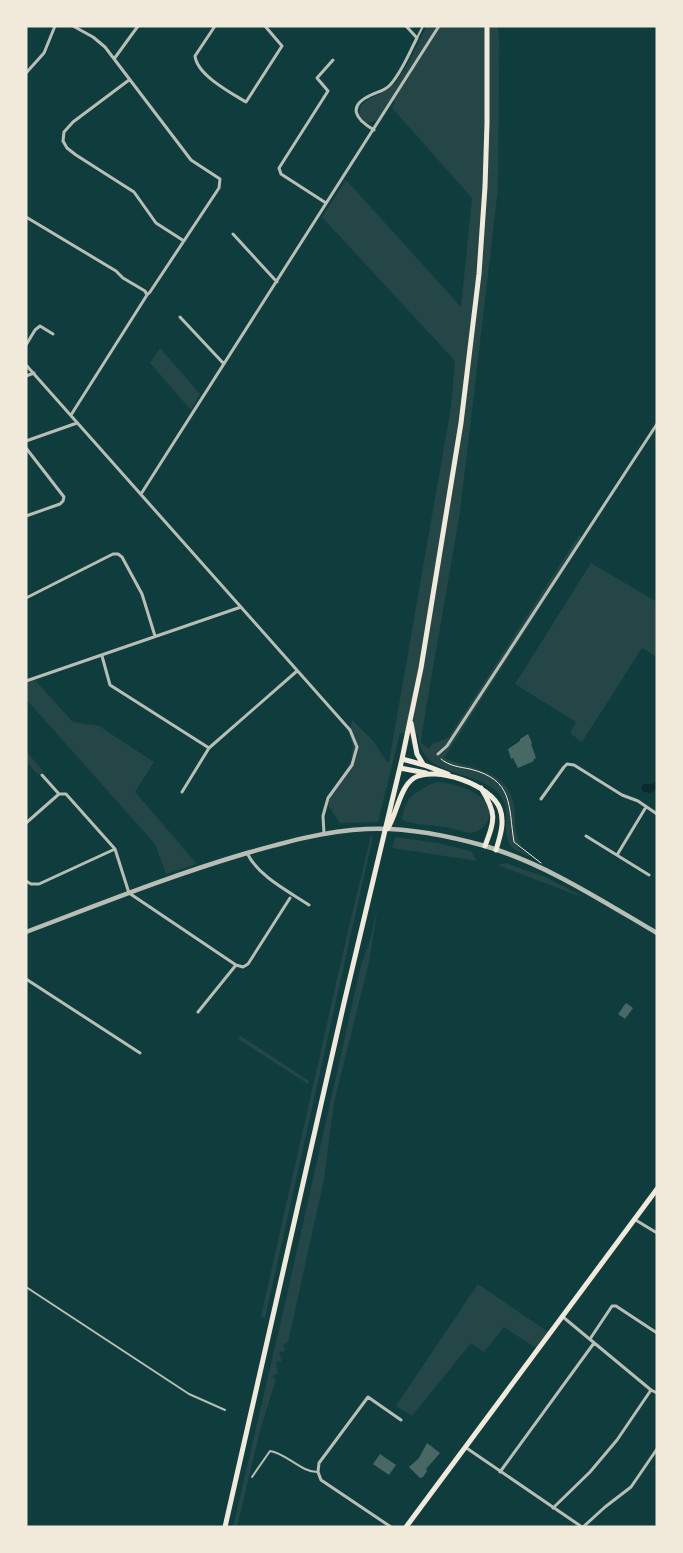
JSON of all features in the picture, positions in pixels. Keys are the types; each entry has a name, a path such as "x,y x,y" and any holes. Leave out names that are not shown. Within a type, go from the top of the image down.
{"main road":[{"path":"225,1527 344,1003 385,834 421,668 451,492 470,357 485,186 487,26"},
{"path":"411,720 417,754 424,765"},
{"path":"402,759 424,765 489,792 496,799 501,809 502,822 496,850"},
{"path":"400,768 455,778"},
{"path":"385,834 395,816 408,782 415,777 428,773"},
{"path":"481,788 493,810 493,821 485,846"},
{"path":"406,1527 657,1189"}],"street":[{"path":"26,73 44,53 55,26"},
{"path":"71,415 147,295 219,188 220,179 191,160 128,80 105,47 93,37 73,26"},
{"path":"114,59 127,44 138,26"},
{"path":"215,26 195,56 196,62 216,85 246,102 282,46 265,26"},
{"path":"374,130 357,118 357,107 361,101 390,85 417,38 406,26"},
{"path":"141,494 439,26"},
{"path":"326,203 281,174 279,168 328,91 317,78 333,60"},
{"path":"128,80 73,122 64,132 63,141 67,148 76,155 134,192 156,223 184,241"},
{"path":"26,217 116,271 123,278 145,291 147,295"},
{"path":"233,234 277,282"},
{"path":"180,317 224,364"},
{"path":"26,345 35,330 40,326 53,334"},
{"path":"26,365 350,730 356,747 352,765 328,798 323,816 324,834"},
{"path":"26,376 34,373"},
{"path":"26,441 77,423"},
{"path":"438,754 447,746 657,424"},
{"path":"26,448 64,497 64,501 26,516"},
{"path":"26,598 113,554 118,554 122,557 142,594 156,636"},
{"path":"26,681 240,607"},
{"path":"102,656 110,685 209,748"},
{"path":"182,792 209,748 297,671"},
{"path":"541,799 567,764 574,765 622,795 638,801 657,814"},
{"path":"42,775 59,794"},
{"path":"26,823 59,794 66,794 115,849 129,893 236,965 243,967 248,964 290,898"},
{"path":"617,854 646,807"},
{"path":"26,932 200,867 294,839 364,829 406,830 440,835 485,846 545,870 657,934"},
{"path":"586,836 649,875"},
{"path":"26,880 31,884 39,884 115,849"},
{"path":"247,853 256,866 309,905"},
{"path":"198,1012 236,965"},
{"path":"26,979 140,1053"},
{"path":"634,1218 657,1233"},
{"path":"590,1339 612,1306 616,1306 657,1333"},
{"path":"563,1317 657,1393"},
{"path":"500,1472 594,1343"},
{"path":"553,1508 590,1472 617,1440 651,1390"},
{"path":"391,1527 321,1480 318,1472 319,1463 368,1397 401,1420"},
{"path":"465,1447 582,1527 605,1506 631,1487 657,1449"}],"lane":[{"path":"417,38 423,26"},
{"path":"26,1287 189,1394 225,1410"},
{"path":"252,1477 270,1451 279,1452 304,1468 315,1473 318,1472"}],"shaded area":[{"path":"427,26 498,26 498,189 460,512 421,743 429,749 432,744 448,738 579,535 584,539 444,758 487,773 505,785 511,794 514,806 516,830 521,844 519,849 530,855 527,856 512,847 508,840 506,833 506,810 501,795 483,783 436,765 427,758 421,748 418,735 400,733 378,822 340,823 329,807 327,797 351,764 353,746 349,734 352,720 374,742 387,762 389,762 451,407 455,361 322,217 346,180 461,307 472,198 392,108 395,103 392,98 376,121 366,123 359,115 360,109 367,100 387,90 397,80 407,66"},
{"path":"160,348 200,394 191,410 150,363"},
{"path":"591,563 657,602 657,657 642,648 582,742 570,733 576,722 515,684"},
{"path":"34,679 73,722 99,726 154,762 135,792 197,864 166,874 155,844 26,699 26,681"},
{"path":"26,751 43,771 38,775 26,761"},
{"path":"657,781 657,788 651,793 644,792 641,789 643,784 652,784"},
{"path":"436,782 464,788 483,799 488,806 490,814 483,827 475,832 467,832 402,820 408,800 423,788"},
{"path":"371,836 373,836 265,1318 261,1316"},
{"path":"395,837 438,843 471,851 477,861 392,848"},
{"path":"506,863 545,877 582,896 498,865"},
{"path":"378,905 369,962 334,1103 324,1179 288,1342 283,1345 285,1351 279,1352 282,1361 276,1362 278,1373 272,1376 276,1379 260,1431 237,1527 233,1527 361,965 370,941"},
{"path":"241,1036 309,1081 308,1084 238,1039"},
{"path":"478,1284 548,1332 536,1348 504,1327 484,1352 471,1343 412,1416 396,1406"}],"building":[{"path":"528,734 536,758 534,761 518,768 513,758 511,759 508,749"},
{"path":"626,1003 633,1008 625,1019 618,1014"},
{"path":"427,1443 440,1453 426,1469 427,1471 423,1477 420,1478 409,1467 419,1458"},
{"path":"380,1454 396,1465 389,1475 373,1464"}]}
